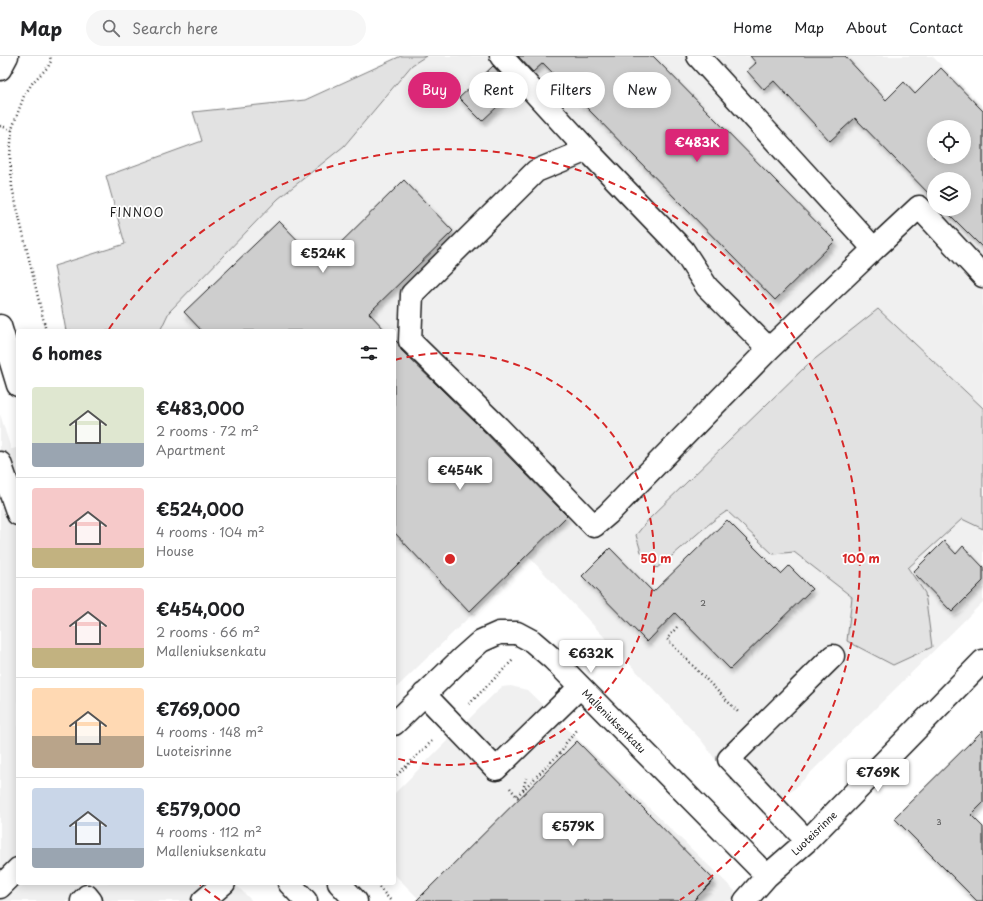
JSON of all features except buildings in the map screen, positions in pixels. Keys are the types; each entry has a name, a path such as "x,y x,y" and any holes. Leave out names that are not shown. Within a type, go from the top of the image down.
{"street":[{"path":"0,69 7,56"},
{"path":"501,56 587,150 683,250 707,287 768,349"},
{"path":"698,56 874,249"},
{"path":"587,150 536,171 412,294 410,341 498,427 594,526 608,514 768,349 919,207 983,276"},
{"path":"0,326 16,378"},
{"path":"0,464 16,508"},
{"name":"Malleniuksenkatu","path":"396,722 463,656 481,641 499,633 517,633 532,641 553,659 767,876"},
{"path":"807,841 729,759 833,656"},
{"name":"Luoteisrinne","path":"745,901 767,876 807,841 983,661"},
{"path":"424,694 496,769 580,687"},
{"path":"0,887 16,871"},
{"path":"203,901 222,885"},
{"path":"291,885 306,901"},
{"path":"341,885 356,901"},
{"path":"82,901 87,896 92,901"}],"path":[{"path":"46,329 12,187 10,157 12,129 24,96 33,82 48,67 51,61 50,56"},
{"path":"0,126 12,129"},
{"path":"677,628 667,639 738,711 750,739"},
{"path":"522,790 562,750 576,730"},
{"path":"510,788 518,797 525,779"},
{"path":"378,885 391,901"}],"shaded area":[{"path":"401,56 426,56 412,65 344,146 278,199 169,312 161,329 66,329 54,266 125,244 106,176 202,141 193,112 305,100"},
{"path":"426,56 932,56 983,107 983,602 793,790 771,805 755,805 732,783 702,741 530,558 396,688 396,329 161,329 169,312 278,199 344,146 412,65"},
{"path":"878,309 983,408 983,529 962,519 908,568 925,593 932,647 893,665 847,641 852,597 794,552 773,554 727,511 657,568 641,552 636,535 649,519 806,366"},
{"path":"0,414 11,449 16,448 16,885 236,885 252,901 0,901"},
{"path":"511,686 527,690 735,891 732,901 421,901 396,876 396,792 502,687"}],"district":[{"name":"FINNOO","path":"137,213"}]}
